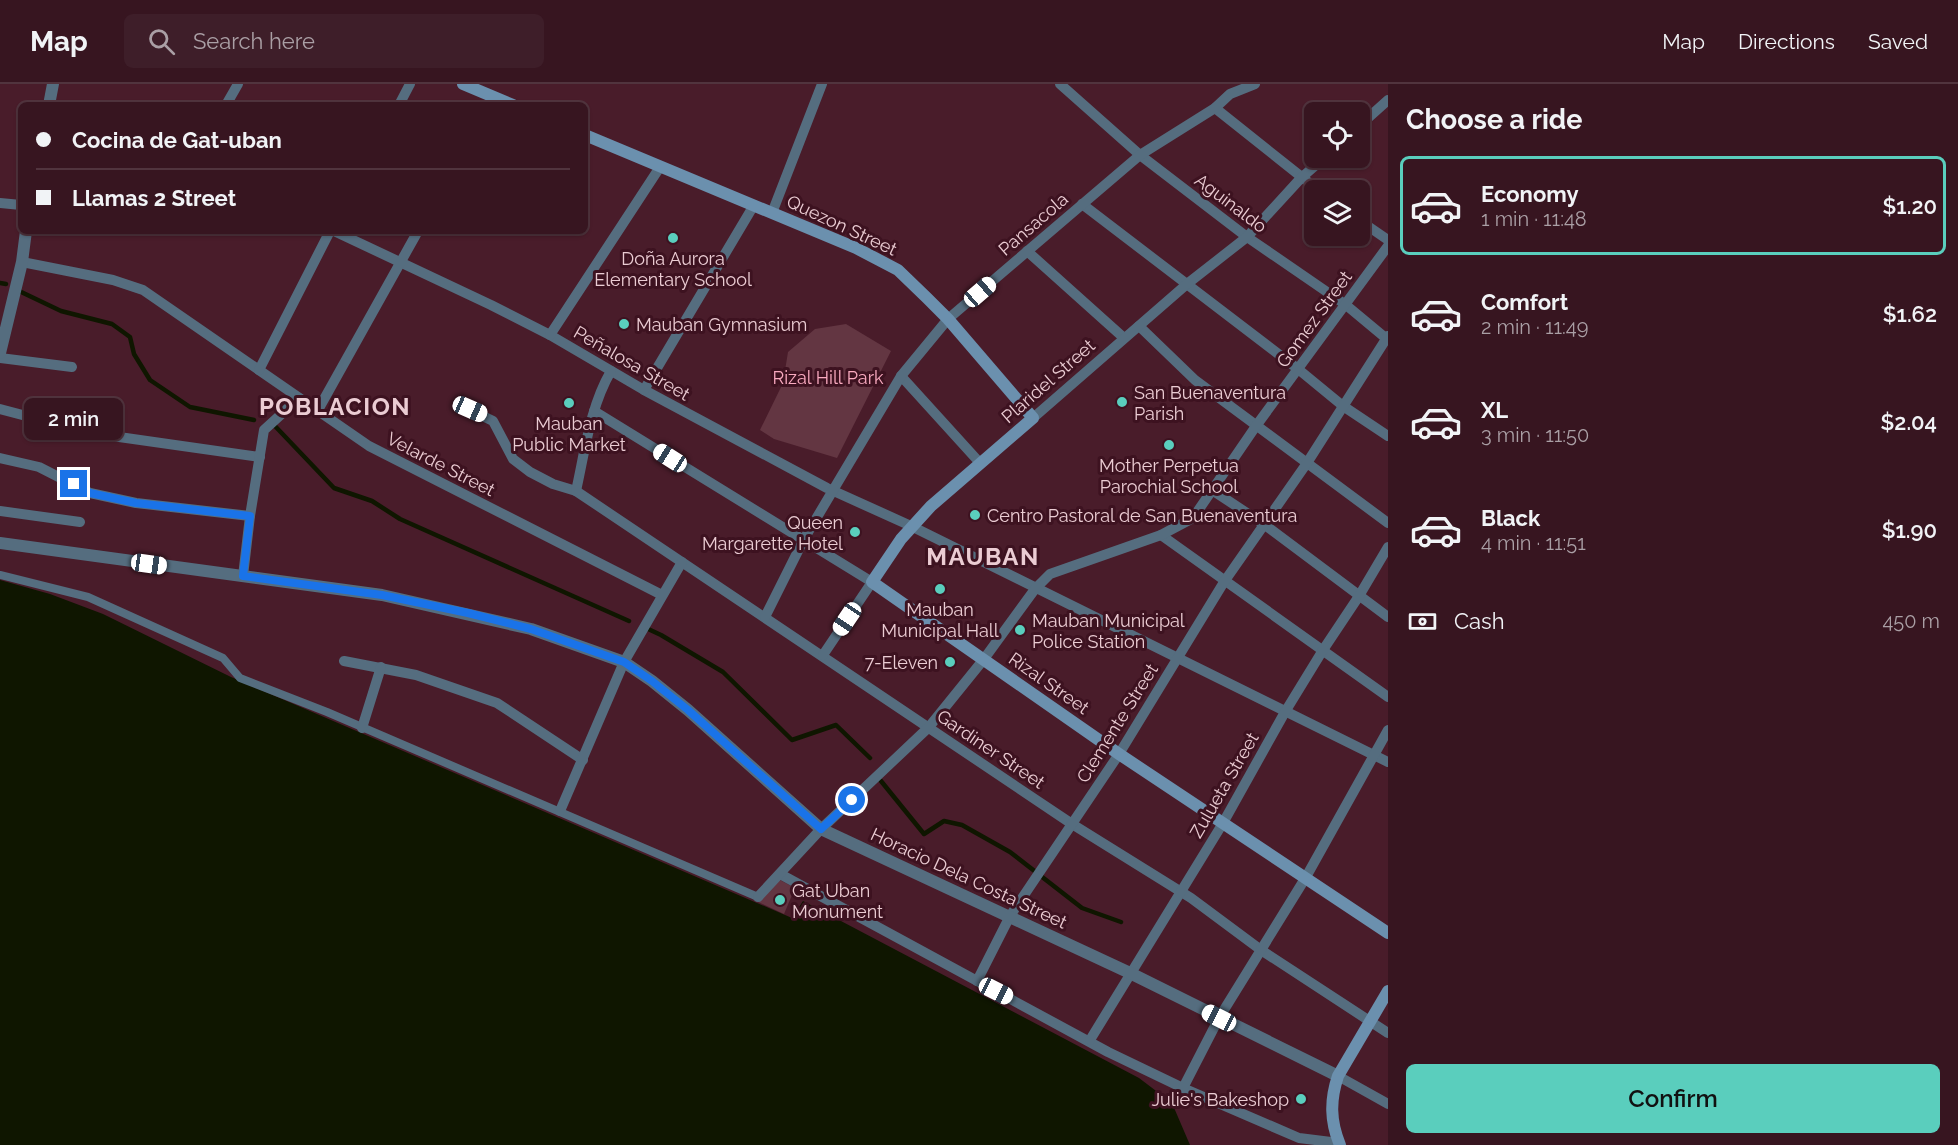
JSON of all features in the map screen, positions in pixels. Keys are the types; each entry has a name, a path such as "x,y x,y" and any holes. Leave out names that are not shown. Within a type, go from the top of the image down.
{"main road":[{"path":"463,84 506,102"},
{"name":"Quezon Street","path":"588,136 856,248 898,270 948,319 1033,418"},
{"name":"Plaridel Street","path":"872,582 911,526 1033,418"},
{"name":"Rizal Street","path":"872,582 1119,753 1388,933"},
{"path":"1340,1144 1334,1131 1332,1109 1338,1076 1388,991"}],"street":[{"path":"50,102 53,84"},
{"path":"228,102 238,84"},
{"path":"401,102 410,84"},
{"path":"771,213 822,84"},
{"name":"Aguinaldo","path":"1060,84 1140,155 1247,237 1346,305 1387,338"},
{"name":"Pansacola","path":"765,617 804,539 901,376 948,319 1140,155 1215,108 1230,94 1255,84"},
{"path":"1370,116 1388,100"},
{"path":"1215,108 1304,180"},
{"path":"550,335 660,167"},
{"name":"Plaridel Street","path":"1033,418 1187,284 1247,237 1312,168"},
{"path":"0,202 18,205"},
{"path":"1082,204 1343,406 1388,436"},
{"path":"644,390 754,205"},
{"path":"1370,228 1388,240"},
{"path":"0,353 22,262 26,234"},
{"path":"259,370 330,234"},
{"name":"Peñalosa Street","path":"339,234 550,335 644,390 832,490 911,526 1388,762"},
{"path":"318,411 416,234"},
{"name":"Gomez Street","path":"758,897 821,829 929,728 984,659 1035,589 1050,574 1161,535 1193,518 1256,426 1388,246"},
{"path":"1027,251 1124,338"},
{"name":"Velarde Street","path":"22,262 113,280 143,290 369,446 662,595"},
{"path":"1139,326 1195,380 1388,523"},
{"name":"Clemente Street","path":"977,981 1010,916 1119,753 1224,582 1307,463 1387,338"},
{"path":"0,358 72,367"},
{"path":"576,491 594,411 599,394 611,371"},
{"path":"901,376 980,463"},
{"path":"243,576 264,430 299,398"},
{"name":"Gardiner Street","path":"458,404 493,421 513,459 530,472 553,484 576,491 1072,824 1181,892 1262,950 1388,1033"},
{"path":"0,409 91,433 260,457"},
{"name":"Rizal Street","path":"594,411 872,582"},
{"path":"0,458 39,467 90,493 136,503 250,516"},
{"path":"1212,490 1264,525 1388,617"},
{"path":"0,511 80,522"},
{"path":"1161,535 1388,698"},
{"name":"Horacio Dela Costa Street","path":"0,543 382,595 531,629 624,662 688,710 821,829 1130,973 1338,1076 1388,1104"},
{"name":"Zulueta Street","path":"1090,1040 1223,823 1285,712 1388,547"},
{"path":"560,811 624,662 682,562"},
{"path":"0,576 88,597 223,658 240,678 327,711 758,897"},
{"name":"Plaridel Street","path":"823,655 872,582"},
{"path":"344,661 417,675 497,703 583,760"},
{"path":"362,728 381,667"},
{"path":"1183,1088 1219,1018 1306,877 1388,730"},
{"path":"780,874 1090,1040 1108,1052 1183,1088 1299,1138 1340,1144"}],"green space":[{"name":"Rizal Hill Park","path":"846,324 891,351 837,458 774,439 760,430 783,383 788,352 815,329"},
{"path":"778,879 795,888 784,914 756,901"}],"shaded area":[{"path":"0,580 50,594 103,614 231,677 792,918 803,901 1139,1078 1172,1103 1190,1145 0,1145"}],"waterway":[{"path":"0,283 6,284"},
{"path":"17,290 61,311 112,324 130,337 134,354 150,380 190,407 254,420"},
{"path":"274,425 334,488 372,501 400,519 629,621"},
{"path":"646,628 723,672 792,740 836,725 870,758"},
{"path":"881,781 924,834 944,821 962,825 1010,852 1082,908 1121,922"}],"place":[{"name":"Doña Aurora Elementary School","path":"673,238"},
{"name":"Mauban Gymnasium","path":"624,324"},
{"name":"San Buenaventura Parish","path":"1122,402"},
{"name":"Mauban Public Market","path":"569,403"},
{"name":"Mother Perpetua Parochial School","path":"1169,445"},
{"name":"Centro Pastoral de San Buenaventura","path":"975,515"},
{"name":"Queen Margarette Hotel","path":"855,532"},
{"name":"Mauban Municipal Hall","path":"940,589"},
{"name":"Mauban Municipal Police Station","path":"1020,630"},
{"name":"7-Eleven","path":"950,662"},
{"name":"Gat Uban Monument","path":"780,900"},
{"name":"Julie's Bakeshop","path":"1301,1099"}],"district":[{"name":"POBLACION","path":"335,406"},
{"name":"MAUBAN","path":"983,556"}],"route":[{"path":"74,484 90,493 136,503 250,516 243,576 382,595 468,613 531,629 624,662 688,710 821,829 852,800"}]}
